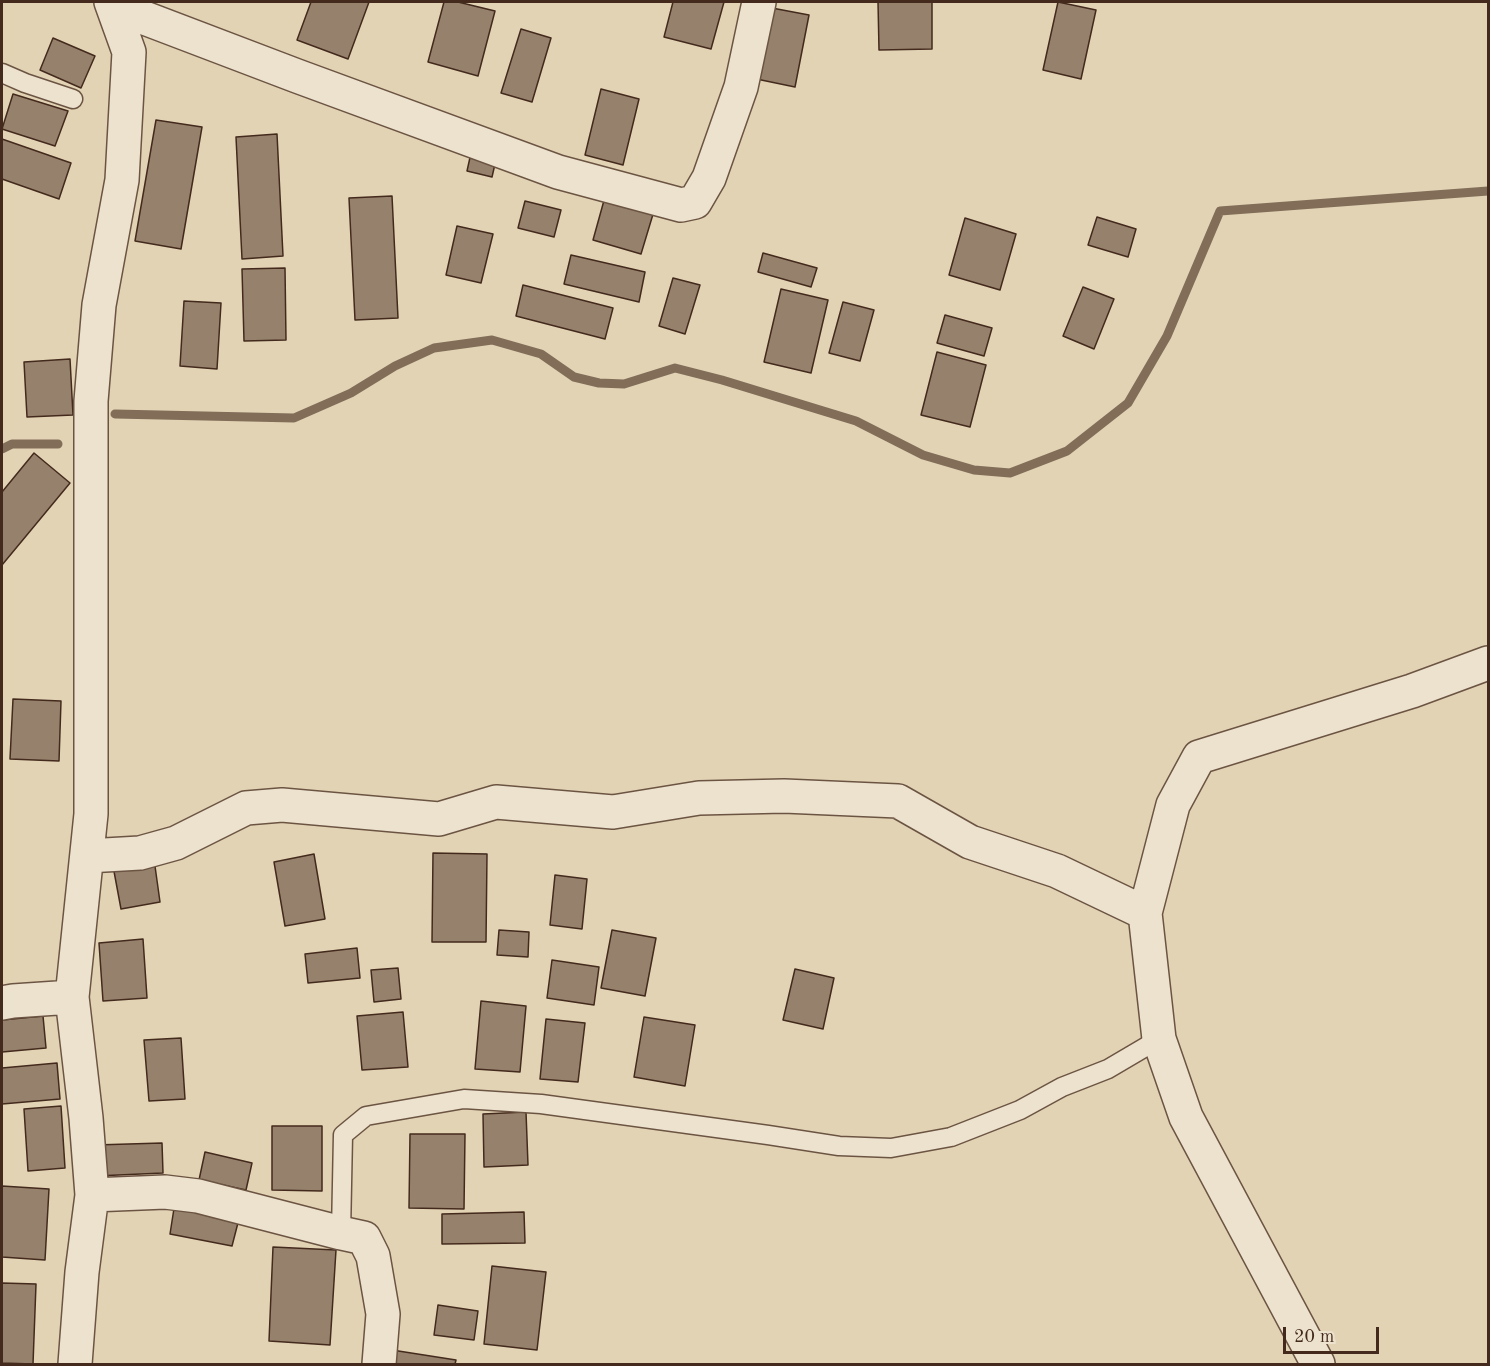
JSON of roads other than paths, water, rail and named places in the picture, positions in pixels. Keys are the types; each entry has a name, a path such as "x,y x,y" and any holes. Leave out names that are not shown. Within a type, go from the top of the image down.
{"street":[{"path":"112,4 319,85 547,168 681,205 695,202 709,178 741,87 759,2"},
{"path":"75,1365 82,1272 92,1195 72,997 92,814 91,401 99,305 122,180 129,52 112,4"},
{"path":"1318,1365 1186,1117 1159,1039 1145,913 1173,805 1199,757 1413,691 1488,663"},
{"path":"87,856 140,853 176,843 246,808 282,805 439,819 496,802 613,812 699,798 784,796 898,801 970,842 1057,871 1145,913"},
{"path":"2,1003 72,997"},
{"path":"92,1195 165,1192 198,1196 364,1238 373,1256 383,1314 379,1365"}],"lane":[{"path":"2,72 25,83 73,99"},
{"path":"341,1233 343,1135 366,1116 464,1099 530,1103 839,1146 891,1148 951,1137 1020,1110 1062,1087 1108,1069 1159,1039"}],"waterway":[{"path":"115,414 294,418 351,393 395,366 434,348 492,340 541,354 574,377 599,383 624,384 675,368 722,380 856,421 923,455 974,470 1010,473 1067,451 1128,403 1167,336 1220,211 1488,191"},
{"path":"2,449 12,444 58,444"}]}
